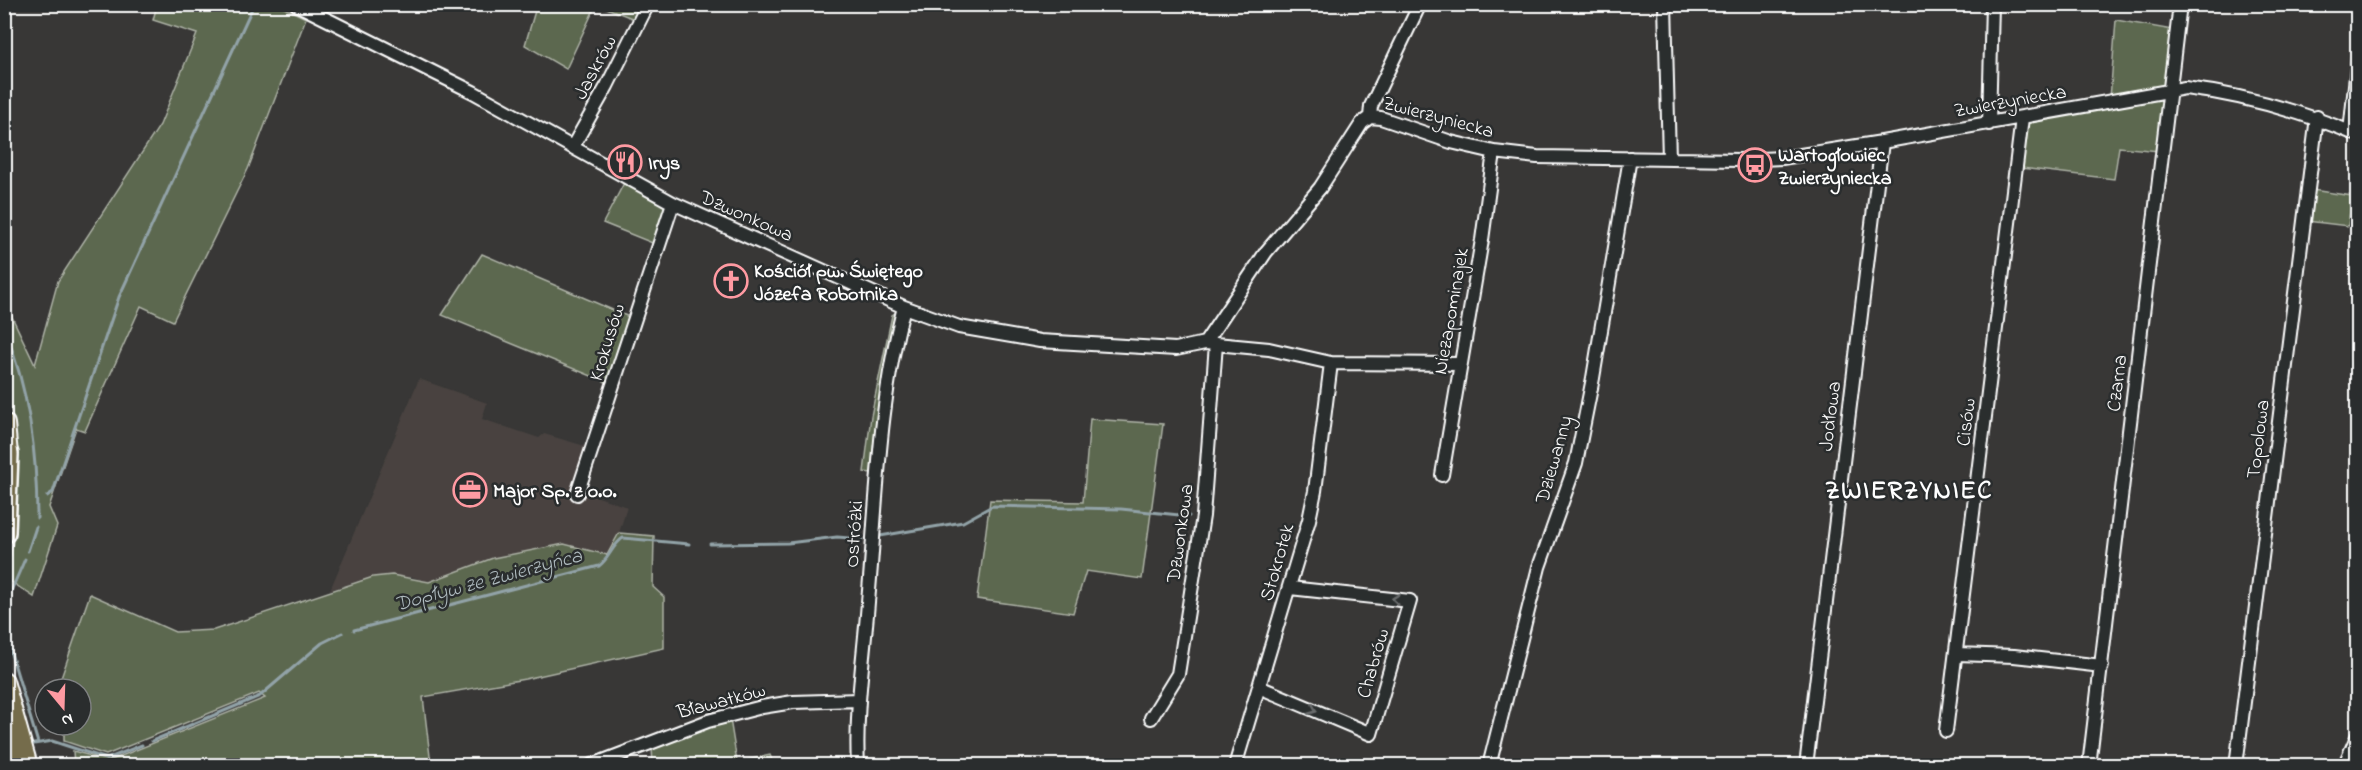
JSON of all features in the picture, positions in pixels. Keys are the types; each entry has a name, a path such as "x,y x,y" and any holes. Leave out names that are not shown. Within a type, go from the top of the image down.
{"highway":[{"path":"4,424 7,454 5,531"}],"main road":[{"path":"5,682 28,765"},
{"path":"5,682 35,765"},
{"path":"4,745 10,765"}],"street":[{"name":"Dzwonkowa","path":"296,4 473,92 673,203 904,308 959,327 1040,341 1176,349 1211,343 1269,349 1331,363 1461,364"},
{"name":"Jaskrów","path":"573,146 607,86 648,4"},
{"path":"1370,117 1371,106 1420,4"},
{"path":"1665,4 1670,159"},
{"path":"1989,124 1992,4"},
{"name":"Czarna","path":"2089,765 2180,4"},
{"name":"Zwierzyniecka","path":"1211,343 1266,252 1320,188 1362,123 1370,117 1381,118 1451,142 1494,152 1537,157 1782,158 1989,124 2185,88 2214,92 2317,117 2354,134 2358,57"},
{"name":"Topolowa","path":"2236,765 2317,117"},
{"name":"Cisów","path":"1946,731 2022,118"},
{"name":"Jodłowa","path":"1806,765 1882,142"},
{"name":"Niezapominajek","path":"1442,475 1494,152"},
{"name":"Dziewanny","path":"1489,765 1539,567 1576,463 1593,378 1630,158"},
{"name":"Krokusów","path":"577,494 673,203"},
{"name":"Ostróżki","path":"858,765 856,729 880,433 904,308"},
{"name":"Dzwonkowa","path":"1150,718 1178,674 1203,516 1211,343"},
{"name":"Stokrotek","path":"1235,765 1290,588 1315,491 1331,363"},
{"name":"Chabrów","path":"1259,687 1371,734 1410,601 1290,588"},
{"path":"1957,654 2014,656 2102,666"},
{"name":"Bławatków","path":"597,765 651,740 708,721 762,707 793,702 859,700"},
{"path":"2344,765 2351,745 2358,735"}],"shaded area":[{"path":"419,379 487,403 482,419 539,438 544,434 595,449 581,491 627,507 619,533 607,555 564,544 493,558 429,583 413,577 373,577 330,590"}],"green space":[{"path":"537,4 596,5 566,69 525,45"},
{"path":"157,5 278,5 306,18 248,169 173,321 141,306 85,431 76,428 49,507 57,526 34,597 7,579 16,522 17,489 12,416 5,375 4,300 35,365 58,281 160,125 197,34 153,20"},
{"path":"599,5 645,5 637,20"},
{"path":"2116,20 2173,30 2159,151 2119,147 2114,179 2021,168 2025,124 2110,99"},
{"path":"624,183 667,207 655,244 603,223"},
{"path":"2312,190 2352,196 2348,226 2307,221"},
{"path":"482,254 629,317 611,384 442,315"},
{"path":"895,313 893,325 896,326 877,418 871,473 864,472 871,416 892,315"},
{"path":"1090,419 1163,424 1142,579 1086,571 1073,613 977,599 990,500 1083,502"},
{"path":"619,533 654,536 653,587 664,597 664,648 525,679 423,697 431,765 286,763 286,766 74,765 73,751 109,761 265,698 259,693 106,755 64,741 64,737 93,737 93,677 61,677 90,594 175,632 214,630 373,577 392,575 429,582 493,558 564,544 607,555"},
{"path":"730,719 737,762 770,755 774,765 653,765 652,747"}],"waterway":[{"path":"47,496 53,492 119,297 254,4"},
{"path":"4,328 20,375 30,422 37,518"},
{"name":"Dopływ ze Zwierzyńca","path":"880,536 963,522 992,506 1121,509 1189,516"},
{"path":"28,551 36,527"},
{"name":"Dopływ ze Zwierzyńca","path":"710,544 788,543 837,537 862,539"},
{"name":"Dopływ ze Zwierzyńca","path":"354,630 599,566 623,538 689,544"},
{"path":"4,607 25,559"},
{"path":"4,630 38,743"},
{"name":"Dopływ ze Zwierzyńca","path":"152,741 260,696 322,643 342,633"},
{"name":"Dopływ ze Zwierzyńca","path":"34,744 52,741 107,759 142,745"}],"place":[{"name":"Irys","path":"625,162"},
{"name":"Wartogłowiec Zwierzyniecka","path":"1755,165"},
{"name":"Kościół pw. Świętego Józefa Robotnika","path":"731,281"},
{"name":"Major Sp. z o.o.","path":"470,490"}],"district":[{"name":"ZWIERZYNIEC","path":"1909,489"}]}
